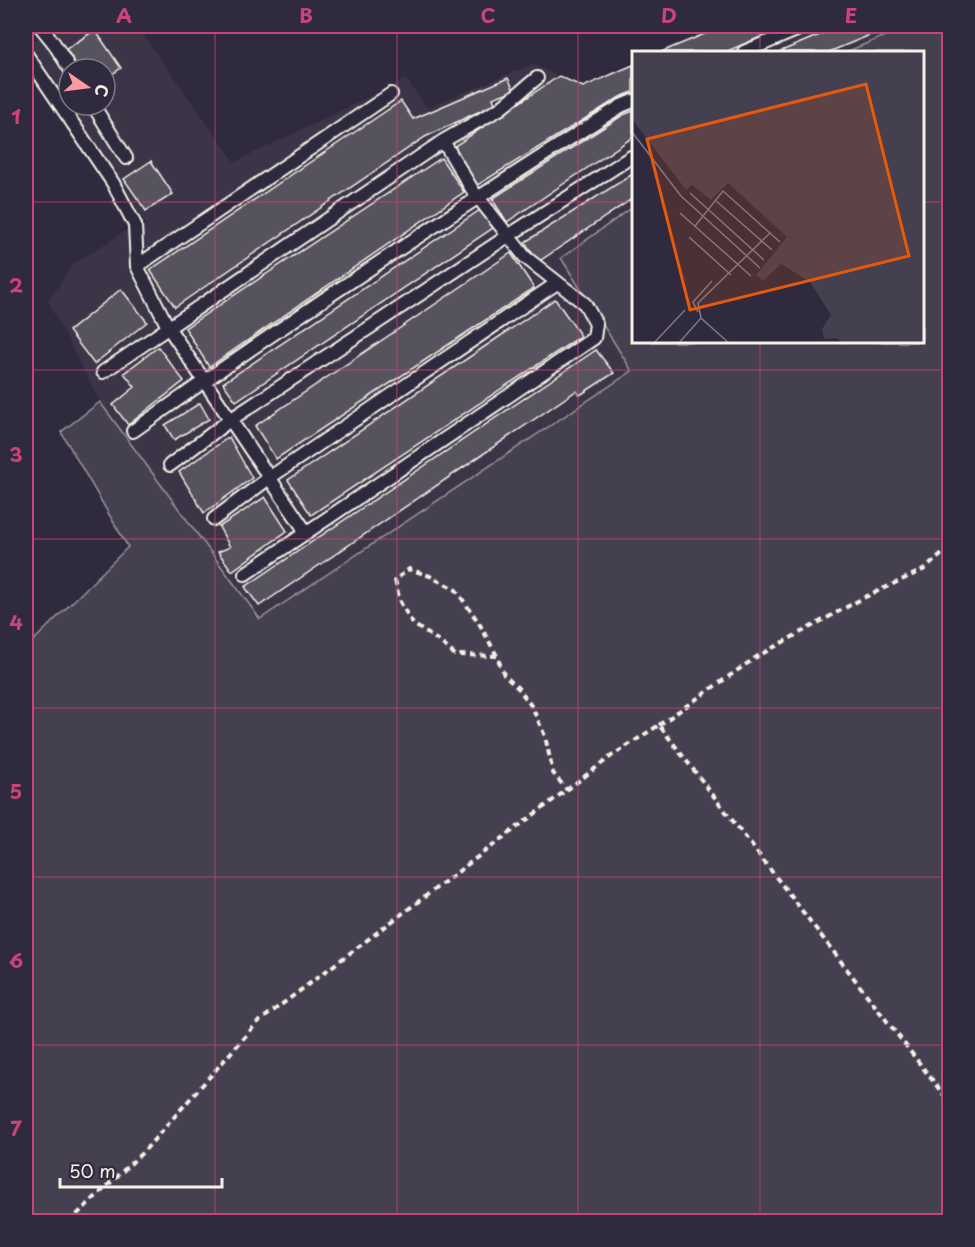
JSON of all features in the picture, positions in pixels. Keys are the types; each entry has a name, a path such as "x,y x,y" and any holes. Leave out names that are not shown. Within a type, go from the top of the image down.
{"lane":[{"path":"40,26 62,57"},
{"path":"746,51 806,26"},
{"path":"26,54 113,183 135,225 137,266 168,327 306,532"},
{"path":"103,372 443,141 501,108 537,78"},
{"path":"137,266 391,94"},
{"path":"133,431 477,197 621,106 632,101"},
{"path":"100,117 126,158"},
{"path":"245,574 594,338 596,324 585,304 525,257 477,197 443,141"},
{"path":"170,465 230,420 631,157"},
{"path":"214,519 269,478 557,283"}],"path":[{"path":"69,1221 145,1150 257,1023 613,755 758,657 863,598 925,569 950,547"},
{"path":"497,656 455,655 413,624 400,602 395,580 409,569 456,590 479,623 497,656 504,675 519,689 532,707 545,736 553,773 567,790"},
{"path":"660,725 950,1103"},
{"path":"26,1217 33,1221"}],"shaded area":[{"path":"57,26 137,26 235,162 406,79 427,108 532,64 583,87 632,65 632,208 561,258 632,371 260,619 100,402 48,302 73,264 135,225 147,227 118,176 79,117 117,117 117,57 57,57 57,84 30,43"},
{"path":"724,26 909,26 848,51 663,51"},
{"path":"909,26 949,26 949,1221 26,1222 26,648 128,547 61,432 100,402 260,619 632,371 561,258 632,208 632,344 924,344 924,51 848,51"}],"building":[{"path":"724,26 787,26 727,51 663,51"},
{"path":"841,26 892,26 831,51 781,51"},
{"path":"95,30 113,57 71,57 66,49"},
{"path":"632,65 632,92 620,97 476,186 455,146 559,76 583,87"},
{"path":"508,78 514,90 493,98 495,104 425,137 175,307 150,270 401,101 413,119"},
{"path":"632,111 632,138 507,222 492,199"},
{"path":"441,158 464,192 209,367 185,328"},
{"path":"151,161 173,194 146,211 124,179"},
{"path":"631,175 632,199 538,262 525,242"},
{"path":"480,210 493,228 236,401 223,383"},
{"path":"511,253 534,288 276,459 255,426"},
{"path":"121,289 147,322 94,364 69,331"},
{"path":"555,299 581,336 311,515 288,480"},
{"path":"158,347 184,381 128,425 113,405 135,387 124,373"},
{"path":"596,350 614,373 580,395 576,391 259,606 245,587"},
{"path":"200,403 209,419 174,440 165,425"},
{"path":"229,437 252,478 204,513 179,472"},
{"path":"265,497 287,531 232,571 218,552 230,547 219,527"}]}
